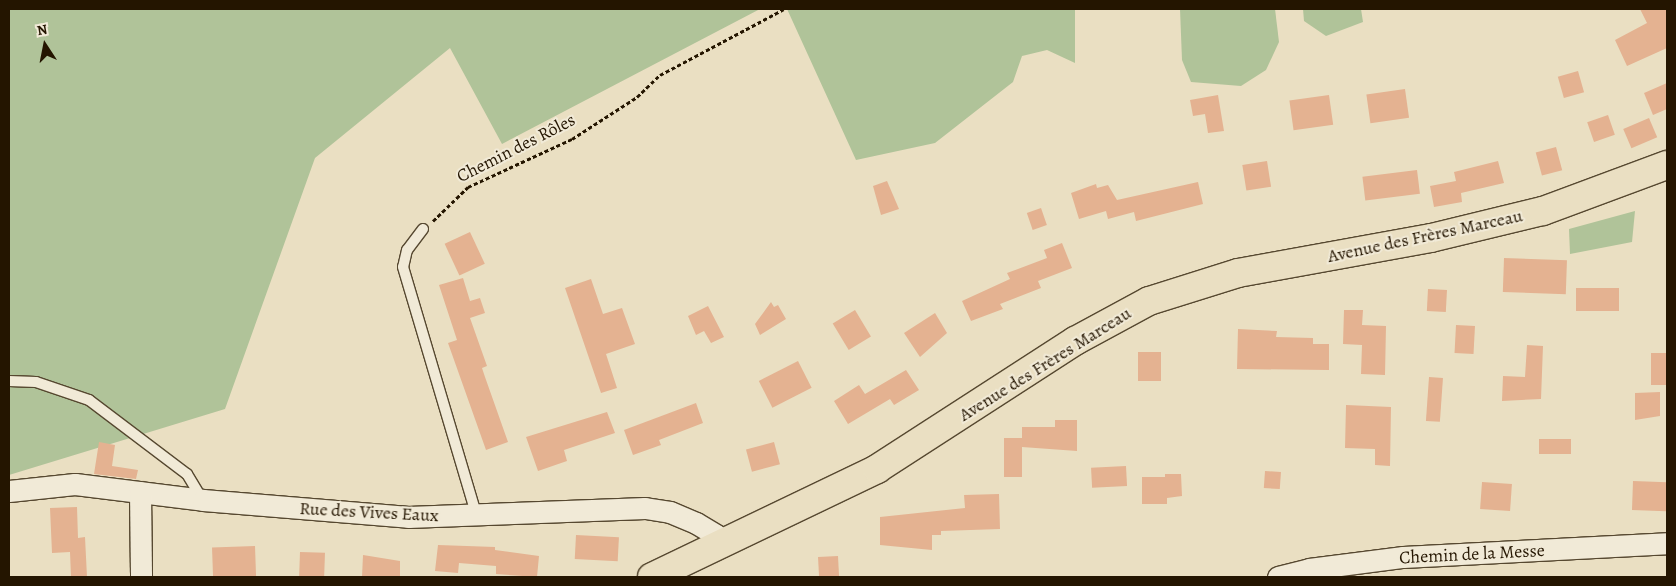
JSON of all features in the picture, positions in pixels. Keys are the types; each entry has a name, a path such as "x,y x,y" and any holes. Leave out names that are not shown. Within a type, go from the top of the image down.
{"main road":[{"name":"Avenue des Frères Marceau","path":"652,577 877,468 1082,337 1149,301 1238,273 1431,238 1543,211 1667,165"}],"street":[{"name":"Rue des Vives Eaux","path":"9,491 75,484 203,500 408,517 645,508 670,512 696,523 716,535 721,544"},
{"path":"140,492 141,577"},
{"name":"Chemin de la Messe","path":"1278,577 1309,569 1403,557 1667,543"}],"lane":[{"path":"423,229 407,250 403,267 476,514"},
{"path":"9,380 36,382 89,400 187,474 203,500"}],"path":[{"name":"Chemin des Rôles","path":"423,229 468,187 572,139 637,97 660,74 784,9"}],"green space":[{"path":"9,9 760,9 502,144 450,48 315,158 225,409 9,475"},
{"path":"787,9 1075,9 1075,63 1047,50 1022,56 1013,82 935,143 856,160"},
{"path":"1180,9 1275,9 1279,42 1266,70 1241,86 1191,82 1182,60"},
{"path":"1303,9 1361,9 1363,22 1326,36 1304,21"},
{"path":"1635,211 1632,242 1570,254 1569,229"}],"building":[{"path":"1640,9 1667,9 1667,48 1627,66 1615,40 1647,23"},
{"path":"1578,71 1584,92 1564,98 1558,77"},
{"path":"1667,83 1667,109 1653,115 1644,93"},
{"path":"1405,89 1409,118 1370,123 1366,94"},
{"path":"1218,95 1224,131 1208,133 1205,114 1193,116 1190,100"},
{"path":"1329,95 1333,125 1294,130 1289,101"},
{"path":"1608,115 1615,135 1594,142 1587,122"},
{"path":"1649,118 1657,137 1631,148 1623,129"},
{"path":"1556,147 1562,170 1542,176 1536,152"},
{"path":"1267,161 1271,187 1246,191 1242,165"},
{"path":"1498,161 1504,183 1461,193 1462,202 1434,207 1430,186 1456,181 1454,172"},
{"path":"1417,170 1420,194 1365,201 1362,177"},
{"path":"887,181 899,209 881,215 873,186"},
{"path":"1198,182 1203,204 1136,221 1134,212 1108,219 1106,211 1079,219 1071,193 1096,184 1097,188 1108,185 1117,200"},
{"path":"1041,208 1047,225 1033,230 1027,213"},
{"path":"470,232 485,264 459,276 445,244"},
{"path":"1062,243 1072,268 1038,281 1041,288 1000,304 1003,309 971,321 962,301 1010,279 1007,273 1047,258 1044,250"},
{"path":"1504,258 1567,260 1566,294 1503,292"},
{"path":"463,278 470,301 480,298 485,313 470,318 487,366 482,368 508,442 486,450 448,343 457,340 439,285"},
{"path":"591,279 603,314 622,308 635,344 606,354 617,388 601,393 565,288"},
{"path":"1576,288 1619,288 1619,311 1576,311"},
{"path":"1428,289 1447,290 1446,312 1427,311"},
{"path":"771,302 774,307 778,305 786,319 760,335 755,324"},
{"path":"708,306 724,337 711,343 704,331 696,335 688,316"},
{"path":"855,310 871,337 849,350 833,323"},
{"path":"1344,310 1363,310 1362,325 1386,326 1385,375 1361,374 1362,345 1343,344"},
{"path":"935,313 947,333 920,357 904,333"},
{"path":"1456,325 1475,326 1474,354 1455,353"},
{"path":"1238,329 1277,331 1276,337 1313,338 1313,344 1329,344 1329,370 1237,369"},
{"path":"1527,345 1543,346 1541,399 1502,401 1503,376 1525,377"},
{"path":"1138,352 1161,352 1161,381 1138,381"},
{"path":"1651,353 1667,353 1667,385 1651,385"},
{"path":"798,361 812,388 772,408 759,381"},
{"path":"906,370 919,390 894,405 890,399 848,424 834,401 859,385 865,394"},
{"path":"1429,377 1443,378 1440,422 1426,421"},
{"path":"1660,392 1660,416 1635,420 1635,393"},
{"path":"696,403 703,423 659,440 661,445 633,455 624,430"},
{"path":"1346,405 1391,407 1390,466 1375,465 1375,449 1345,448"},
{"path":"607,412 615,433 564,450 567,461 538,471 526,437"},
{"path":"1055,420 1077,420 1077,451 1022,447 1022,427 1055,427"},
{"path":"1004,438 1022,438 1022,477 1004,477"},
{"path":"1539,439 1571,439 1571,454 1539,454"},
{"path":"99,442 115,445 112,466 138,470 136,479 94,474"},
{"path":"774,442 780,464 752,472 746,450"},
{"path":"1126,466 1127,486 1092,488 1091,468"},
{"path":"1265,471 1281,472 1280,489 1264,488"},
{"path":"1165,474 1181,474 1182,496 1167,498 1167,504 1142,504 1142,477 1165,477"},
{"path":"1633,481 1667,482 1666,511 1632,510"},
{"path":"1482,482 1512,484 1510,511 1480,509"},
{"path":"999,494 1000,529 941,531 941,535 932,535 932,550 880,545 880,517 965,508 964,495"},
{"path":"77,507 78,538 85,537 87,577 71,577 70,552 52,553 50,508"},
{"path":"576,535 619,537 618,561 575,559"},
{"path":"438,545 495,547 495,550 539,556 537,577 496,574 496,566 459,563 458,573 435,571"},
{"path":"255,546 256,577 213,577 212,548"},
{"path":"300,552 325,553 324,577 299,577"},
{"path":"363,555 400,561 400,577 362,577"},
{"path":"838,556 839,577 819,577 818,557"}]}
